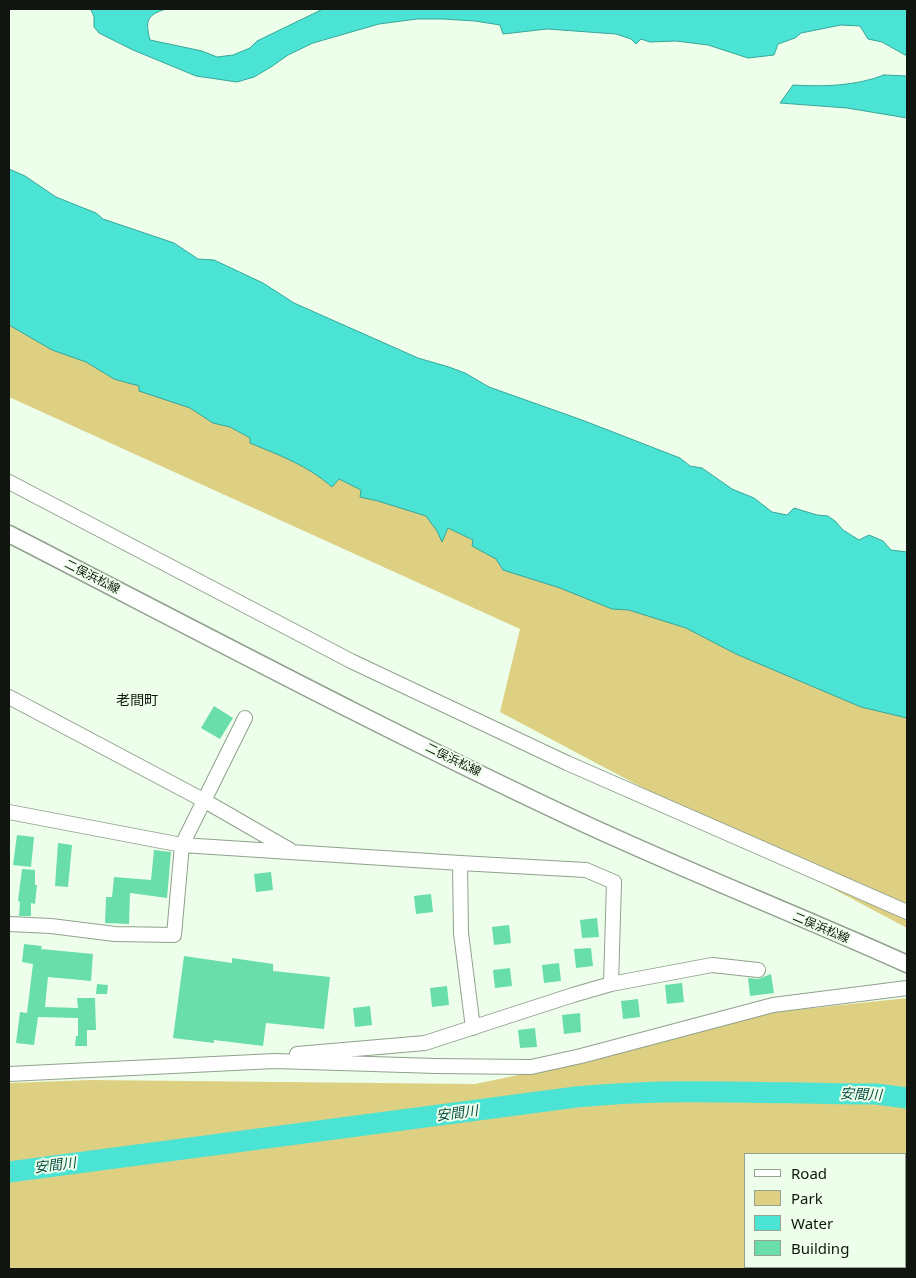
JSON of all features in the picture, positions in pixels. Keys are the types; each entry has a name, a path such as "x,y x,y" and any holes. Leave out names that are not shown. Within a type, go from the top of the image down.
{"main road":[{"name":"二俣浜松線","path":"9,534 456,763 690,872 907,964"}],"street":[{"path":"9,482 351,661 567,763 907,912"},
{"path":"9,697 205,801 293,851"},
{"path":"9,924 51,926 115,934 174,935 182,845 245,718"},
{"path":"9,812 182,845 586,870 614,882 611,984"},
{"path":"460,863 461,933 472,1028"},
{"path":"250,1062 268,1057 425,1043 611,984 712,965 758,970"},
{"path":"9,1074 275,1061 531,1067 581,1056 773,1005 907,988"}],"green space":[{"path":"9,309 907,713 907,928 500,712 520,629 9,397"},
{"path":"907,998 907,1269 9,1269 9,1083 90,1080 475,1084 567,1065 777,1012"}],"water":[{"path":"91,9 166,9 151,16 149,19 150,40 202,51 217,57 233,55 250,48 257,41 323,9 907,9 907,56 882,42 868,39 860,26 841,25 801,33 795,38 778,44 774,55 748,58 708,45 676,41 650,42 641,39 636,44 631,39 616,34 547,29 503,34 500,25 475,21 417,19 379,24 313,43 288,55 254,77 237,82 196,76 133,50 99,33 94,27 94,17"},
{"path":"884,75 907,76 907,118 847,108 780,103 793,85 839,85 873,79"},
{"path":"9,169 25,176 56,197 96,213 103,219 174,243 198,259 214,260 263,283 294,303 418,358 465,373 489,387 680,458 690,466 702,468 732,489 754,498 772,512 787,515 794,508 817,515 828,516 843,530 859,540 869,535 883,541 891,550 907,552 907,718 861,707 736,654 686,628 629,610 612,609 560,588 503,570 496,559 472,546 473,540 448,528 442,542 437,531 426,516 360,497 361,490 339,479 332,487 303,467 250,443 250,438 230,427 213,423 190,408 139,391 139,386 114,379 86,362 52,350 9,325"}],"building":[{"path":"214,706 233,718 220,739 201,728"},
{"path":"17,835 34,837 31,867 13,865"},
{"path":"58,843 72,845 68,887 55,886"},
{"path":"154,850 171,852 167,898 130,893 129,924 105,923 106,897 112,897 114,877 151,880"},
{"path":"22,869 35,870 35,885 37,885 35,904 31,903 31,916 19,916 20,902 18,901"},
{"path":"271,872 273,890 256,892 254,874"},
{"path":"431,894 433,912 416,914 414,896"},
{"path":"597,918 599,937 582,938 580,920"},
{"path":"509,925 511,943 494,945 492,927"},
{"path":"24,944 42,946 41,949 93,954 91,981 48,977 45,1007 78,1008 77,998 95,998 96,1030 87,1030 87,1046 75,1046 76,1036 78,1036 78,1018 38,1017 34,1045 16,1043 20,1012 27,1013 33,964 22,962"},
{"path":"591,948 593,966 576,968 574,949"},
{"path":"184,956 232,963 232,958 273,964 273,971 330,977 324,1029 266,1023 263,1046 214,1040 214,1043 173,1038"},
{"path":"559,963 561,981 544,983 542,965"},
{"path":"510,968 512,986 495,988 493,970"},
{"path":"771,974 774,993 750,996 748,978 758,979"},
{"path":"682,983 684,1002 667,1004 665,985"},
{"path":"97,984 108,985 107,994 96,994"},
{"path":"447,986 449,1005 432,1007 430,988"},
{"path":"638,999 640,1017 623,1019 621,1001"},
{"path":"370,1006 372,1025 355,1027 353,1008"},
{"path":"580,1013 581,1032 564,1034 562,1015"},
{"path":"535,1028 537,1047 520,1048 518,1030"}],"waterway":[{"name":"安間川","path":"9,1172 576,1097 651,1092 726,1092 876,1094 907,1098"}],"district":[{"name":"老間町","path":"137,701"}]}
